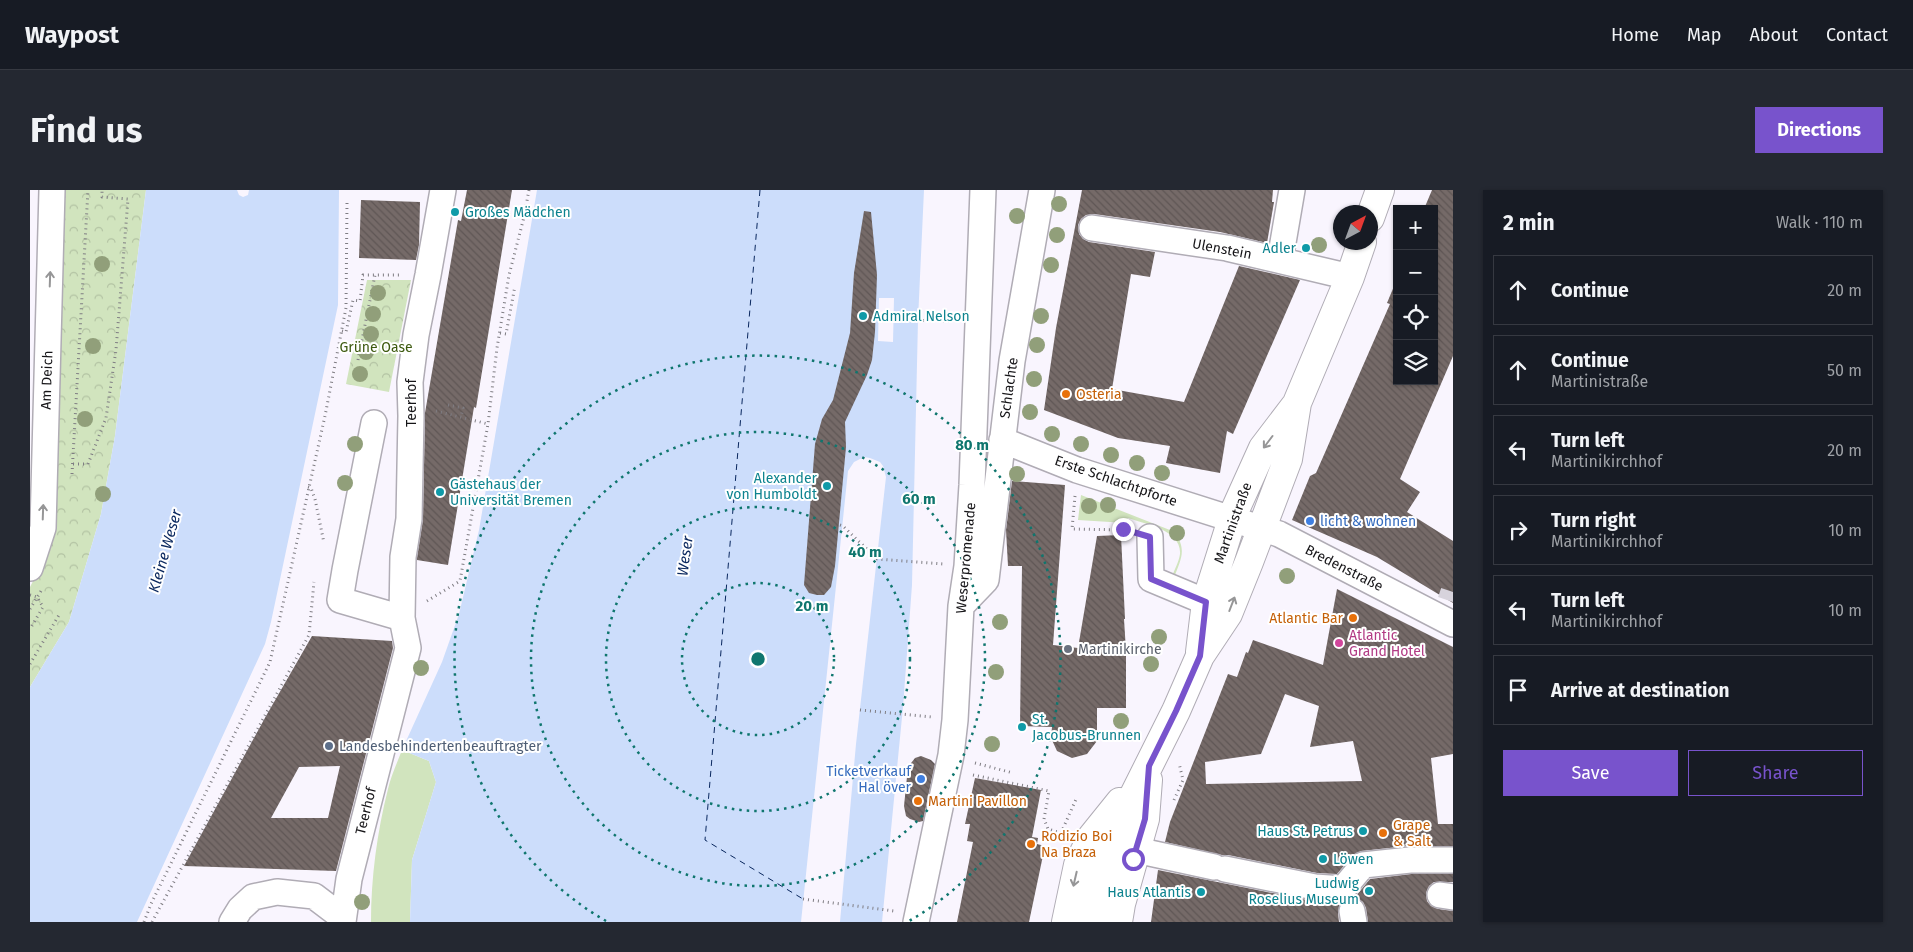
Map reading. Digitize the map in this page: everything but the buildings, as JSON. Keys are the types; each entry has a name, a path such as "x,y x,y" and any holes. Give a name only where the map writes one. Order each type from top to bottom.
{"main road":[{"path":"1375,205 1380,190"},
{"name":"Martinistraße","path":"1093,922 1102,880 1116,831 1176,711 1200,656 1228,614 1288,459 1297,403 1350,277 1359,250"},
{"name":"Martinistraße","path":"1200,656 1206,602 1232,518 1263,448 1297,403"},
{"path":"1118,922 1145,819 1149,766"},
{"path":"1066,922 1078,865 1091,838 1149,766"}],"street":[{"name":"Am Deich","path":"31,562 43,528 39,314 52,190"},
{"name":"Weserpromenade","path":"909,917 951,754 961,606 967,566 972,484 983,190"},
{"name":"Schlachte","path":"961,606 986,580 1012,361 1042,190"},
{"path":"1280,260 1292,190"},
{"name":"Teerhof","path":"343,920 349,879 408,648 402,618 403,557 409,519 410,382 416,335 441,197"},
{"name":"Ulenstein","path":"1092,228 1227,248 1350,277"},
{"path":"374,423 340,600 402,618"},
{"name":"Erste Schlachtpforte","path":"1002,440 1077,470 1232,518"},
{"name":"Bredenstraße","path":"1232,518 1279,534 1449,615"},
{"path":"1150,537 1151,579 1206,602"},
{"path":"1136,850 1315,887 1350,906 1363,865 1410,860 1453,860"},
{"path":"232,922 240,909 253,897 277,892 314,896 343,920"}],"path":[{"path":"73,464 88,464 106,418 116,350 128,199 102,197 102,190"},
{"path":"402,618 460,581 488,424 509,275 524,218 528,190"},
{"path":"441,197 524,218"},
{"path":"144,922 151,904 270,662 325,416 346,308 347,203"},
{"path":"342,330 346,332 353,300 360,301 363,275 428,275"},
{"path":"358,360 375,275"},
{"path":"500,333 506,334 515,286"},
{"path":"893,320 956,321"},
{"path":"411,405 488,424"},
{"path":"448,405 463,408 461,417"},
{"path":"1077,470 1072,529 1123,529 1150,537"},
{"path":"308,487 311,488 315,499 322,536"},
{"path":"840,526 843,526 877,559 950,564"},
{"path":"152,922 310,635 314,582"},
{"path":"30,595 37,597 43,606 30,629"},
{"path":"30,664 59,615"},
{"path":"860,710 921,716"},
{"path":"974,763 1013,773"},
{"path":"973,775 1049,791 1044,819 1048,829 1061,833"},
{"path":"1063,826 1077,797"},
{"path":"803,899 909,917"}],"green space":[{"path":"65,190 146,190 115,436 101,514 69,622 30,687 30,587 49,550 55,511"},
{"name":"Grüne Oase","path":"367,280 411,280 389,392 346,384"},
{"path":"1081,495 1175,532 1181,544 1182,555 1174,578 1172,577 1180,554 1179,546 1175,539 1161,529 1128,518 1126,523 1078,520"},
{"path":"402,750 429,761 436,782 412,860 410,922 371,922 375,855 389,784"}],"water":[{"name":"Kleine Weser","path":"146,190 237,190 239,195 243,197 248,195 249,190 339,190 338,305 265,644 137,922 30,922 30,687 69,622 101,514 115,436"},
{"name":"Weser","path":"537,190 924,190 918,320 912,585 903,707 882,922 410,922 412,860 436,782 429,761 402,750 442,662 459,614 479,530"}],"pier":[{"path":"879,298 894,298 893,342 878,341"},
{"path":"864,457 880,462 886,477 856,744 840,922 801,922 848,471 854,462"}],"ferry route":[{"path":"760,190 705,840 803,899"}],"tunnel":[{"path":"1450,601 1453,592"}],"place":[{"name":"Großes Mädchen","path":"455,212"},
{"name":"Adler","path":"1306,248"},
{"name":"Admiral Nelson","path":"863,316"},
{"name":"Osteria","path":"1066,394"},
{"name":"Alexander von Humboldt","path":"827,486"},
{"name":"Gästehaus der Universität Bremen","path":"440,492"},
{"name":"licht & wohnen","path":"1310,521"},
{"name":"Atlantic Bar","path":"1353,618"},
{"name":"Atlantic Grand Hotel","path":"1339,643"},
{"name":"Martinikirche","path":"1068,649"},
{"name":"St. Jacobus-Brunnen","path":"1022,727"},
{"name":"Landesbehindertenbeauftragter","path":"329,746"},
{"name":"Ticketverkauf Hal över","path":"921,779"},
{"name":"Martini Pavillon","path":"918,801"},
{"name":"Haus St. Petrus","path":"1363,831"},
{"name":"Grape & Salt","path":"1383,833"},
{"name":"Rodizio Boi Na Braza","path":"1031,844"},
{"name":"Löwen","path":"1323,859"},
{"name":"Ludwig Roselius Museum","path":"1369,891"},
{"name":"Haus Atlantis","path":"1201,892"}],"route":[{"path":"1123,529 1150,537 1151,579 1206,602 1200,656 1149,766 1145,819 1133,859"}]}
